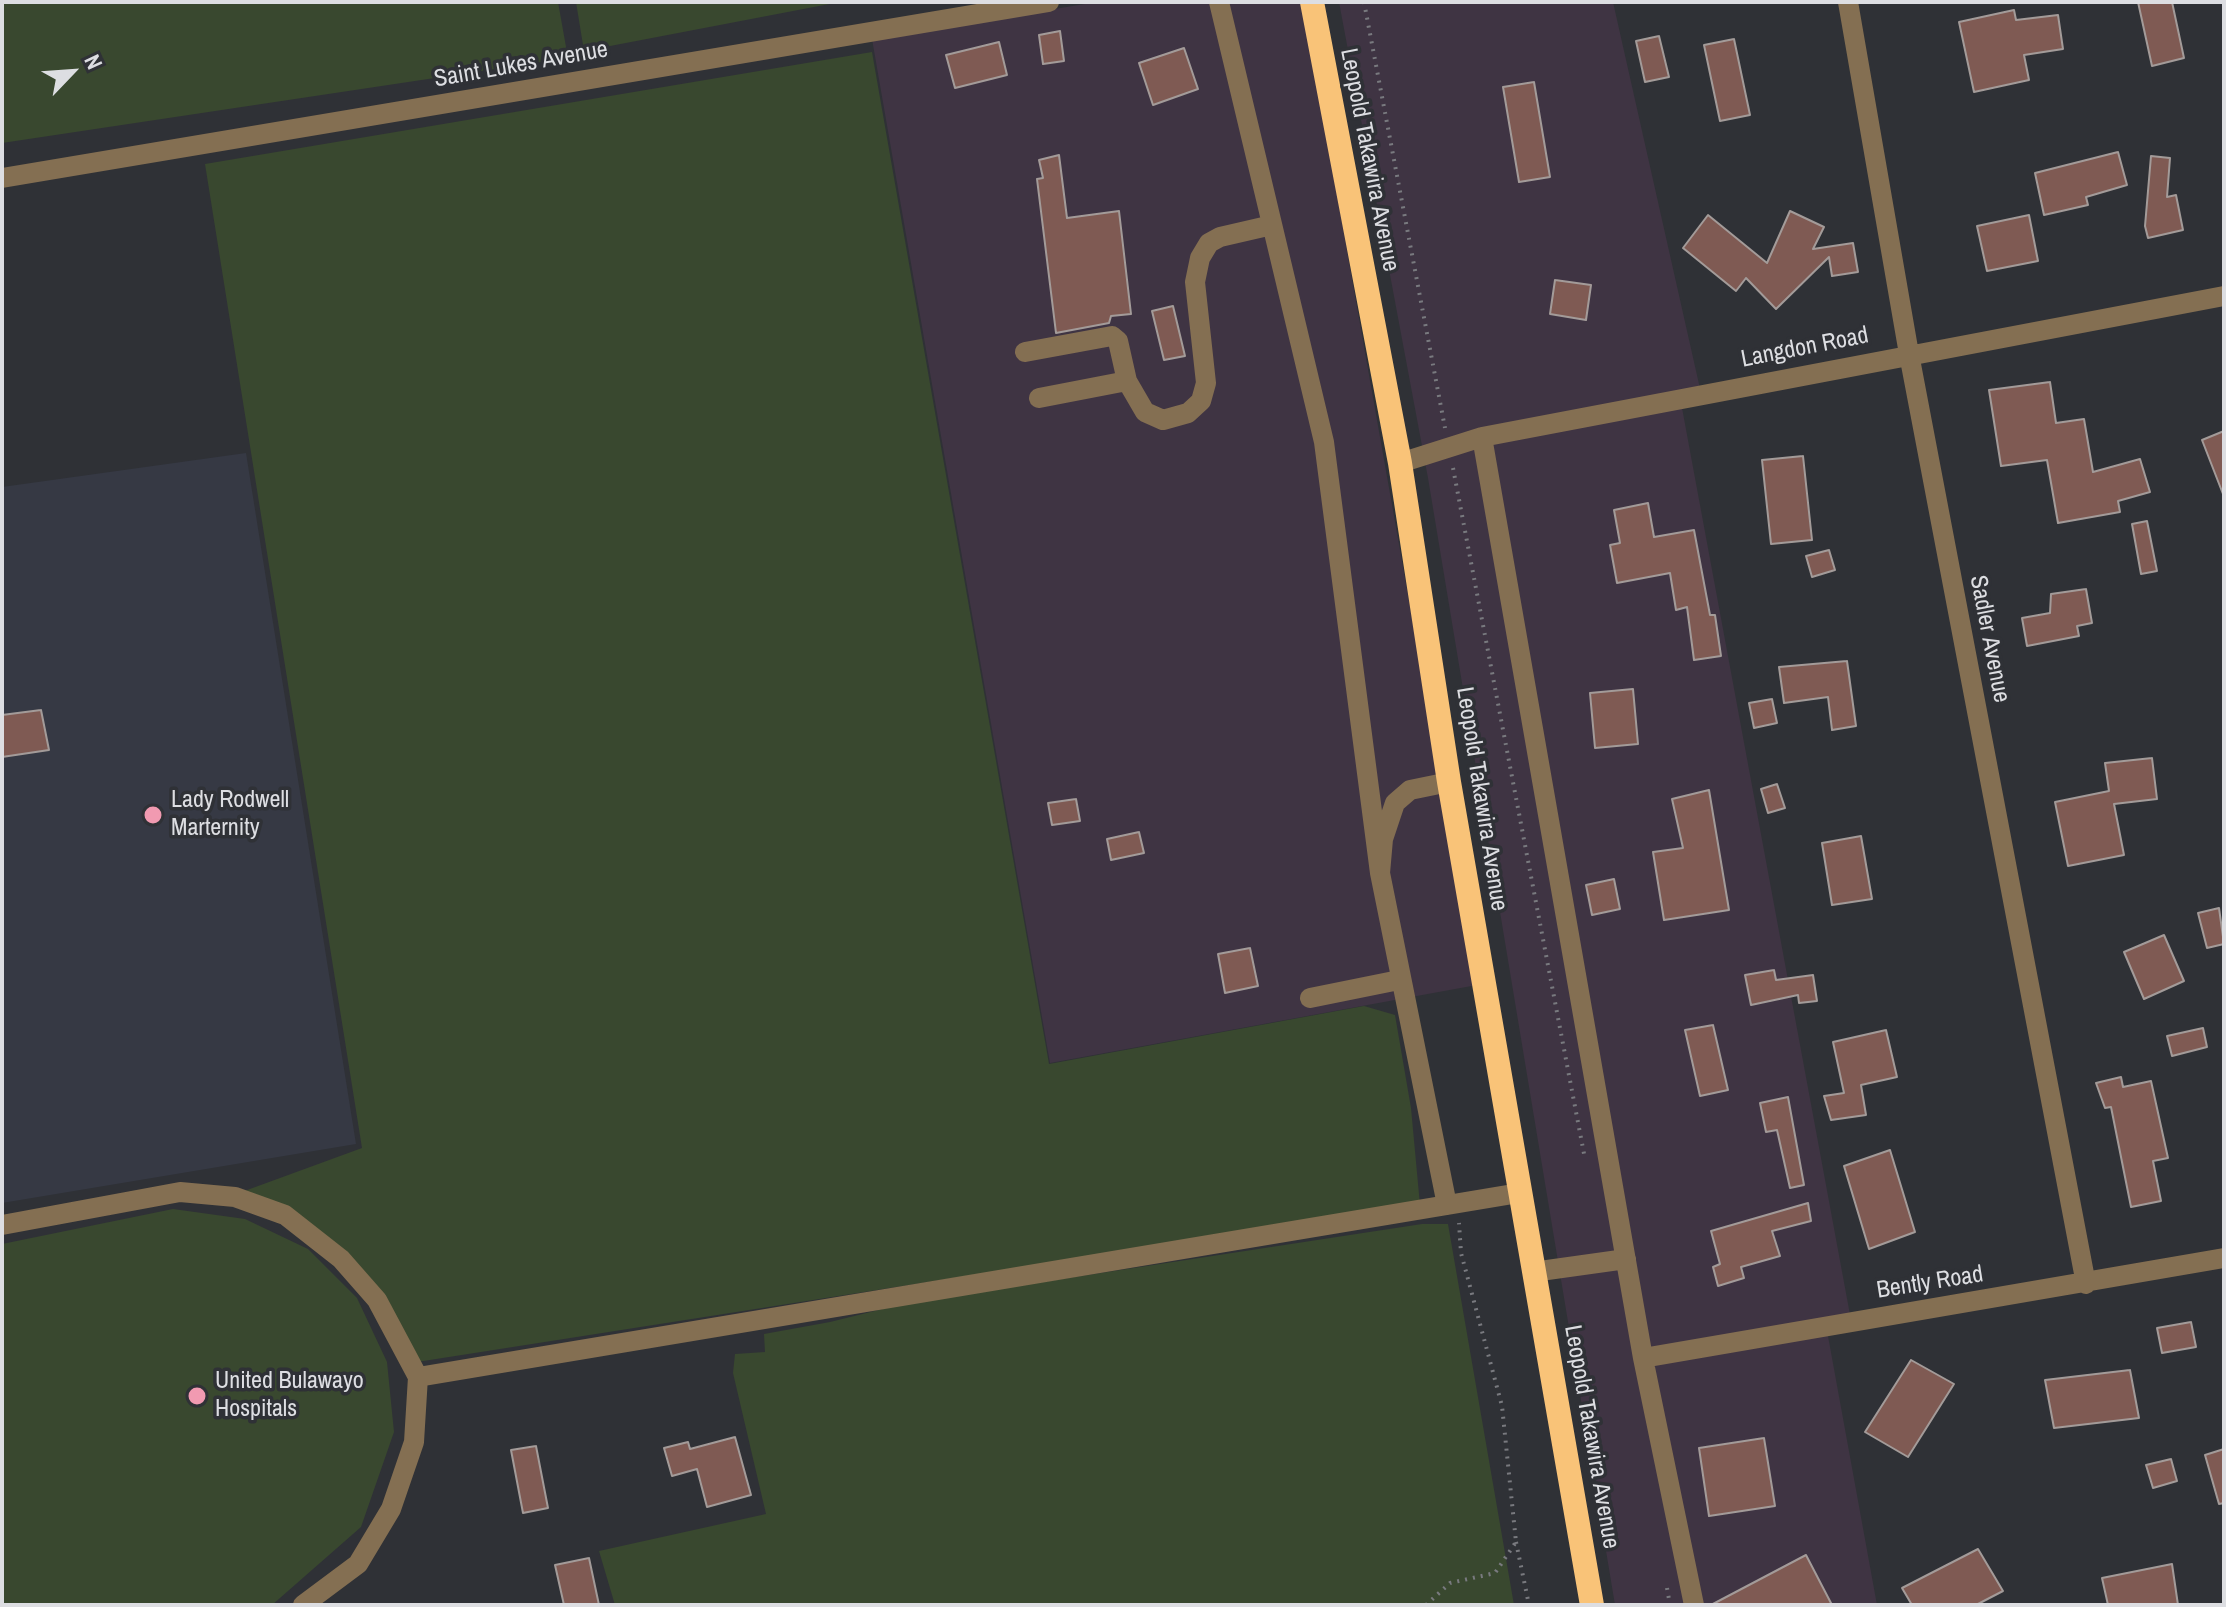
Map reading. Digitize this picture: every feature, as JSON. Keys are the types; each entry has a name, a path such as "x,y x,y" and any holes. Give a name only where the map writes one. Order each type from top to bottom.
{"highway":[{"name":"Leopold Takawira Avenue","path":"1312,2 1400,463 1449,782 1592,1605"}],"street":[{"name":"Saint Lukes Avenue","path":"2,178 1049,2"},
{"path":"1219,2 1324,442 1380,873 1399,980 1451,1204"},
{"name":"Sadler Avenue","path":"1848,2 1909,354 2086,1284"},
{"path":"1025,352 1112,336 1118,341 1127,381 1145,412 1163,420 1188,413 1201,401 1206,383 1195,282 1200,258 1209,243 1220,237 1272,225"},
{"name":"Langdon Road","path":"1400,463 1482,437 2224,296"},
{"path":"1039,398 1127,381"},
{"path":"1482,437 1643,1358 1694,1605"},
{"path":"1380,873 1383,839 1395,803 1410,790 1449,782"},
{"path":"1310,998 1399,980"},
{"path":"2,1225 180,1192 235,1197 285,1215 341,1259 377,1300 418,1377 414,1442 391,1509 358,1564 303,1605"},
{"path":"418,1377 1519,1193"},
{"name":"Bently Road","path":"1643,1358 2224,1258"},
{"path":"1533,1272 1626,1259"}],"path":[{"path":"1364,2 1587,1168"},
{"path":"1451,1204 1502,1406 1516,1542 1529,1605"},
{"path":"1426,1605 1450,1583 1495,1573 1516,1542"},
{"path":"1664,1574 1670,1605"}],"shaded area":[{"path":"1097,2 1303,2 1477,985 1050,1063 872,39"},
{"path":"1339,2 1613,2 1701,393 1680,397 1851,1320 1826,1325 1877,1605 1615,1605 1428,478"},
{"name":"Lady Rodwell Marternity","path":"246,453 356,1144 2,1203 2,487"}],"green space":[{"path":"2,2 558,2 568,58 2,143"},
{"path":"576,2 840,2 584,51"},
{"path":"872,52 1049,1064 1364,1006 1395,1015 1411,1108 1420,1205 417,1362 383,1297 239,1193 362,1148 205,164"},
{"name":"United Bulawayo Hospitals","path":"173,1209 245,1219 308,1249 357,1298 387,1362 394,1432 361,1527 272,1605 2,1605 2,1244"},
{"path":"1422,1224 1448,1224 1514,1605 615,1605 599,1551 766,1514 733,1373 735,1354 765,1352 764,1334 911,1302"}],"building":[{"path":"2138,2 2172,2 2184,58 2152,66"},
{"path":"2014,10 2016,20 2058,15 2063,49 2024,55 2029,80 1974,92 1959,22"},
{"path":"1060,31 1064,61 1043,64 1039,35"},
{"path":"1659,36 1669,77 1645,82 1636,41"},
{"path":"1734,39 1750,115 1720,121 1704,45"},
{"path":"999,42 1007,75 955,88 946,55"},
{"path":"1184,48 1198,89 1153,105 1139,63"},
{"path":"1534,82 1550,177 1519,182 1503,87"},
{"path":"2118,152 2127,185 2086,197 2088,205 2044,215 2035,173"},
{"path":"1059,155 1067,218 1119,211 1131,314 1111,316 1109,323 1056,333 1037,179 1043,178 1039,160"},
{"path":"2151,156 2170,158 2167,197 2176,195 2183,230 2148,238 2145,226"},
{"path":"1790,211 1824,227 1813,249 1853,243 1858,272 1832,276 1829,257 1776,309 1746,278 1736,291 1683,248 1708,215 1767,263"},
{"path":"2029,215 2038,261 1987,271 1977,226"},
{"path":"1555,280 1591,285 1586,320 1550,314"},
{"path":"1173,306 1185,356 1164,360 1152,311"},
{"path":"2050,382 2056,423 2084,419 2093,472 2140,459 2150,492 2118,501 2120,512 2058,523 2047,460 2001,466 1989,390"},
{"path":"2224,431 2224,494 2223,494 2202,440"},
{"path":"1803,456 1812,540 1771,544 1762,460"},
{"path":"1648,503 1654,537 1694,530 1710,615 1715,615 1721,656 1694,660 1687,607 1676,610 1670,573 1617,583 1610,545 1620,543 1614,510"},
{"path":"2147,521 2157,571 2141,574 2132,524"},
{"path":"1829,550 1835,570 1812,577 1806,556"},
{"path":"2086,589 2092,623 2077,626 2079,636 2027,646 2022,618 2050,613 2051,594"},
{"path":"1847,661 1856,726 1832,730 1828,697 1784,703 1779,667"},
{"path":"1633,689 1638,744 1595,748 1590,693"},
{"path":"1772,699 1777,723 1754,728 1749,703"},
{"path":"41,710 49,750 2,757 2,715"},
{"path":"2152,758 2157,799 2114,804 2124,855 2068,866 2055,802 2109,791 2105,763"},
{"path":"1777,784 1785,808 1768,813 1761,789"},
{"path":"1709,790 1729,910 1664,920 1653,852 1683,848 1672,799"},
{"path":"1076,799 1080,821 1052,825 1048,803"},
{"path":"1139,832 1144,853 1111,860 1107,839"},
{"path":"1861,836 1872,899 1832,905 1822,843"},
{"path":"1614,879 1620,909 1592,915 1586,885"},
{"path":"2219,908 2224,944 2207,948 2198,913"},
{"path":"2164,935 2184,981 2144,999 2124,952"},
{"path":"1250,948 1258,986 1225,993 1218,954"},
{"path":"1774,970 1776,980 1813,975 1817,1001 1799,1003 1798,995 1751,1005 1745,975"},
{"path":"1713,1025 1728,1090 1700,1096 1685,1030"},
{"path":"2203,1028 2207,1047 2172,1056 2167,1036"},
{"path":"1886,1030 1897,1077 1861,1085 1866,1115 1831,1120 1824,1096 1844,1093 1833,1042"},
{"path":"2121,1077 2123,1087 2151,1081 2168,1158 2153,1161 2161,1201 2131,1207 2111,1107 2105,1108 2096,1083"},
{"path":"1788,1097 1804,1185 1790,1188 1777,1130 1766,1132 1760,1103"},
{"path":"1890,1150 1915,1232 1869,1249 1844,1166"},
{"path":"1808,1203 1811,1221 1772,1231 1780,1256 1741,1267 1744,1278 1718,1286 1713,1267 1720,1264 1711,1231"},
{"path":"2191,1322 2196,1347 2162,1353 2157,1328"},
{"path":"1911,1360 1954,1384 1908,1457 1865,1432"},
{"path":"2130,1370 2139,1418 2054,1428 2045,1380"},
{"path":"735,1437 751,1495 707,1507 697,1469 672,1476 664,1448 688,1442 690,1449"},
{"path":"1764,1438 1775,1506 1709,1516 1699,1448"},
{"path":"536,1446 548,1508 523,1513 511,1450"},
{"path":"2224,1449 2224,1503 2219,1504 2205,1455"},
{"path":"2171,1459 2177,1481 2153,1488 2146,1465"},
{"path":"1978,1549 2003,1591 1976,1605 1912,1605 1902,1588"},
{"path":"1806,1555 1832,1605 1711,1605"},
{"path":"589,1558 599,1605 564,1605 555,1565"},
{"path":"2172,1564 2178,1605 2108,1605 2102,1578"}],"place":[{"name":"Lady Rodwell Marternity","path":"153,815"},
{"name":"United Bulawayo Hospitals","path":"197,1396"}]}
